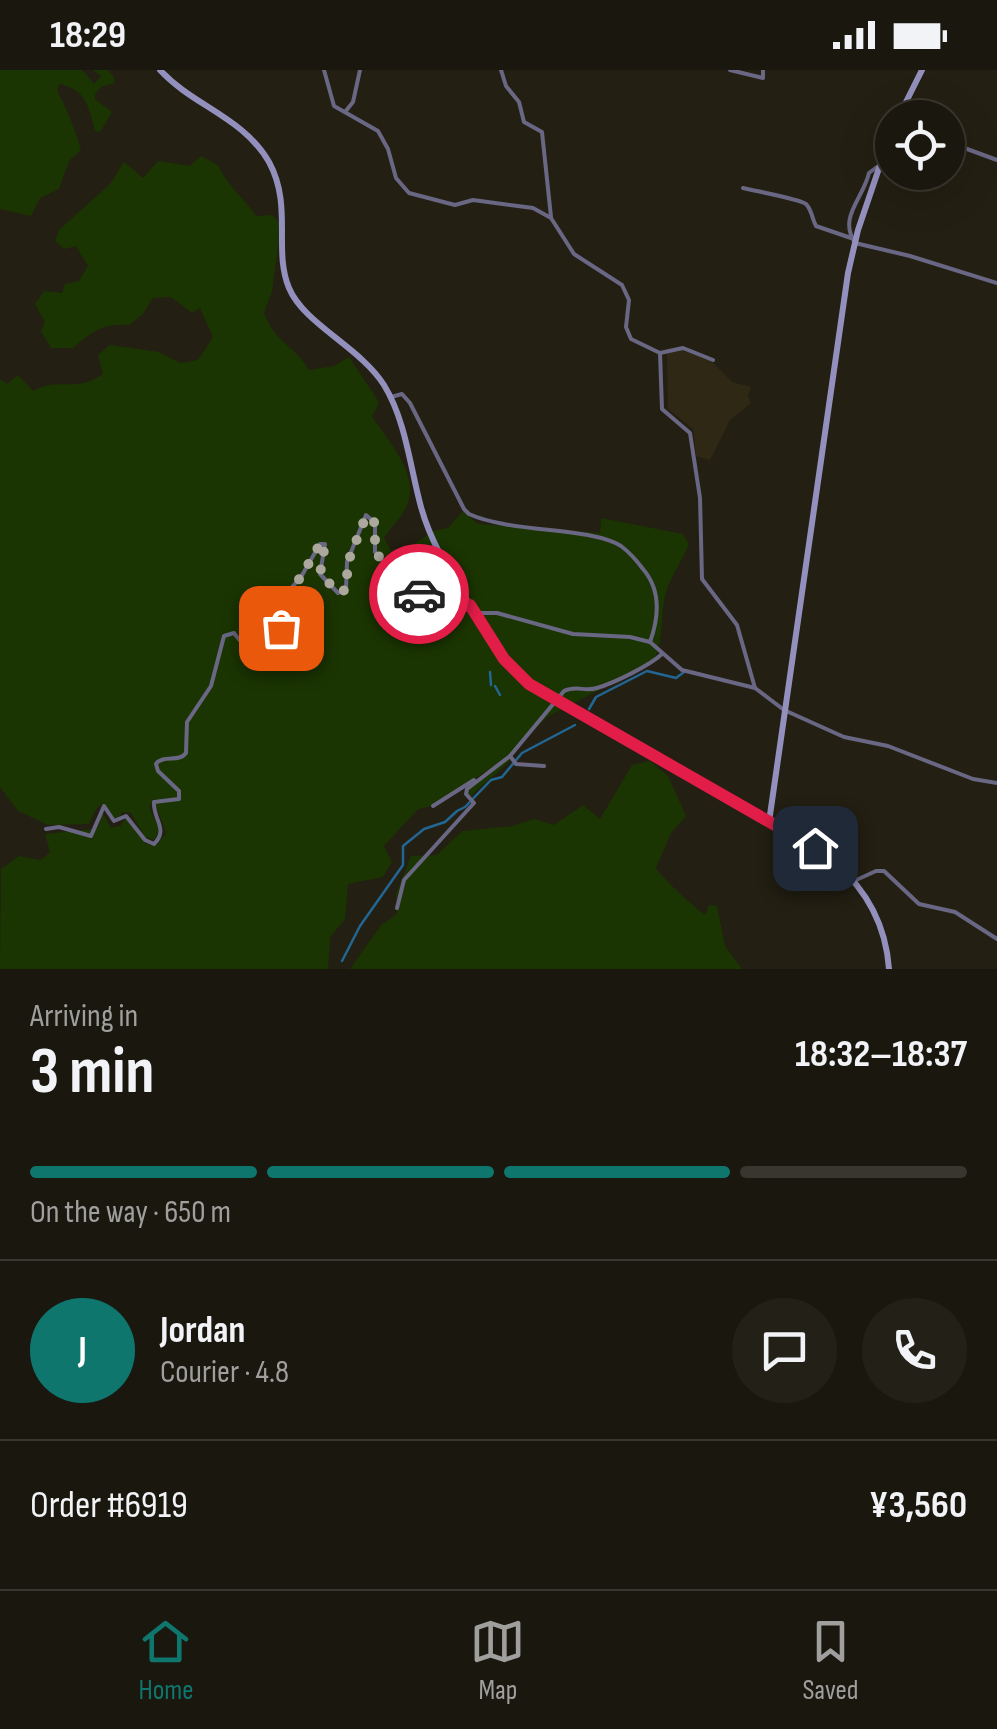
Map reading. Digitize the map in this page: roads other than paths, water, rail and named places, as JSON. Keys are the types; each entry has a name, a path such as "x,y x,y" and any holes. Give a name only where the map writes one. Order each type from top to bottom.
{"street":[{"path":"324,70 333,104 378,131 396,178 409,193 455,206 473,200 533,208 551,218"},
{"path":"344,113 353,102 360,70"},
{"path":"500,70 506,86 521,105 524,122 542,132 551,218 574,254 622,285 629,300 626,327 631,339 660,353 683,348 713,360"},
{"path":"730,70 763,78 763,70"},
{"path":"907,100 922,70"},
{"path":"164,72 230,118 270,164 281,196 286,277 294,297 363,358 390,397 430,535 510,666 558,702 824,855 854,881 872,906 889,969"},
{"path":"965,148 997,160"},
{"path":"769,822 853,241 875,180"},
{"path":"743,188 798,200 809,208 816,226 853,241 997,283"},
{"path":"660,353 662,409 690,433 700,498 702,579 737,625 755,688"},
{"path":"390,397 402,394 410,403 469,514 520,528 619,545 656,588 650,642"},
{"path":"46,829 58,827 91,836 102,806 114,821 126,816 145,840 154,844 162,836 162,829 154,802 179,799 179,791 158,771 156,764 186,753 187,722 211,686 223,637 234,633 253,657 255,624 264,622 276,632 281,628 285,596 320,544 325,544 320,574 342,594 346,590 348,562 366,516 375,523 375,552 404,585 420,594 447,595 464,606 470,605"},
{"path":"475,614 497,613 573,634 650,642 694,675 755,688 784,710 844,737 888,746 973,779 997,784"},
{"path":"434,806 482,774 512,760 540,718 570,687 596,688 662,654"},
{"path":"512,760 544,766"},
{"path":"397,908 404,880 471,808 472,798 467,789 482,774"},
{"path":"789,879 802,881 827,874 854,881 876,870 884,871 919,904 955,912 997,939"}],"waterway":[{"path":"589,709 596,697 647,671 676,678 684,672"},
{"path":"490,672 491,685"},
{"path":"495,686 500,695"},
{"path":"342,961 360,926 403,865 403,846 424,829 445,822 465,807 491,780 502,777 522,753 575,725"}]}
